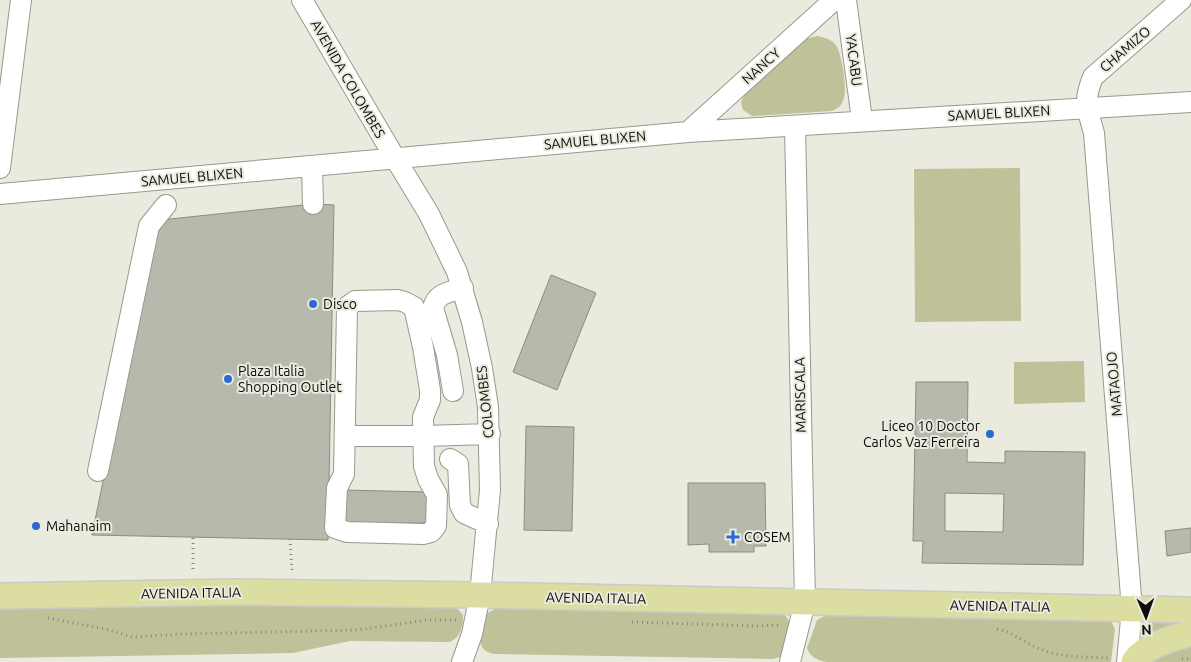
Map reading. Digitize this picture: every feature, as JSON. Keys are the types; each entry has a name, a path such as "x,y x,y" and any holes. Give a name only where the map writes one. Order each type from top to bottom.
{"main road":[{"name":"AVENIDA ITALIA","path":"0,596 234,592 480,595 802,613 1191,610"},
{"path":"1130,661 1136,659 1151,647 1191,633"}],"street":[{"path":"0,168 21,0"},
{"name":"AVENIDA COLOMBES","path":"302,0 394,158"},
{"name":"NANCY","path":"688,132 834,0"},
{"name":"YACABU","path":"846,0 862,120"},
{"name":"CHAMIZO","path":"1087,107 1087,92 1093,77 1181,0"},
{"name":"SAMUEL BLIXEN","path":"0,194 688,132 862,120 1191,102"},
{"name":"MATAOJO","path":"1087,107 1094,142 1132,609 1130,661"},
{"name":"MARISCALA","path":"790,662 802,613 795,126"},
{"name":"COLOMBES","path":"394,158 430,214 462,288 482,368 490,434 488,524 480,595 472,634 462,662"},
{"path":"312,166 313,204"},
{"path":"98,471 149,226 168,212 168,179"},
{"path":"452,391 447,355 433,308 440,296 462,288"},
{"path":"398,300 414,307 430,390 430,400 423,417 424,466 428,479 438,495 436,526 431,532 424,534 347,532 335,528 337,488 344,474 346,436 347,307 355,301 398,300"},
{"path":"346,436 490,434"},
{"path":"450,459 458,464 460,505 464,513 488,524"}],"path":[{"path":"192,538 193,565"},
{"path":"290,539 292,565"},
{"path":"626,622 755,626 802,613"},
{"path":"41,618 105,629 132,637 357,630 427,620 475,620"},
{"path":"992,629 1000,629 1040,649 1069,656 1130,661"},
{"path":"1172,659 1191,659"}],"green space":[{"path":"817,36 827,38 838,48 844,72 845,89 840,106 832,111 752,116 743,110 741,102 745,94 806,39"},
{"path":"1020,168 1021,321 915,322 914,169"},
{"path":"1084,361 1085,402 1014,404 1014,362"},
{"path":"242,604 456,607 463,615 463,619 459,634 450,642 350,641 293,653 0,658 0,608"},
{"path":"496,608 777,613 786,616 790,623 780,657 773,659 494,654 487,652 483,648 480,638 486,614"},
{"path":"829,614 1105,618 1111,621 1115,629 1111,662 826,662 814,658 807,648 817,620"},
{"path":"1155,621 1191,621 1191,662 1144,662 1146,627"}],"building":[{"name":"Plaza Italia Shopping Outlet","path":"313,204 334,205 328,540 92,535 156,223 170,219"},
{"path":"551,275 596,293 557,390 513,372"},
{"path":"916,382 968,382 967,462 1005,463 1005,451 1085,452 1083,565 922,563 923,541 913,541","holes":["945,493 1004,494 1003,532 945,531"]},
{"path":"526,426 574,427 572,531 524,530"},
{"path":"688,483 765,483 766,546 754,546 754,552 709,552 709,544 688,545"},
{"path":"345,490 427,492 426,523 391,523 391,528 344,523"},
{"path":"1191,528 1191,552 1167,556 1165,531"}],"place":[{"name":"Disco","path":"313,304"},
{"name":"Plaza Italia Shopping Outlet","path":"228,379"},
{"name":"Liceo 10 Doctor Carlos Vaz Ferreira","path":"990,434"},
{"name":"Mahanaim","path":"36,526"},
{"name":"COSEM","path":"733,537"}]}
